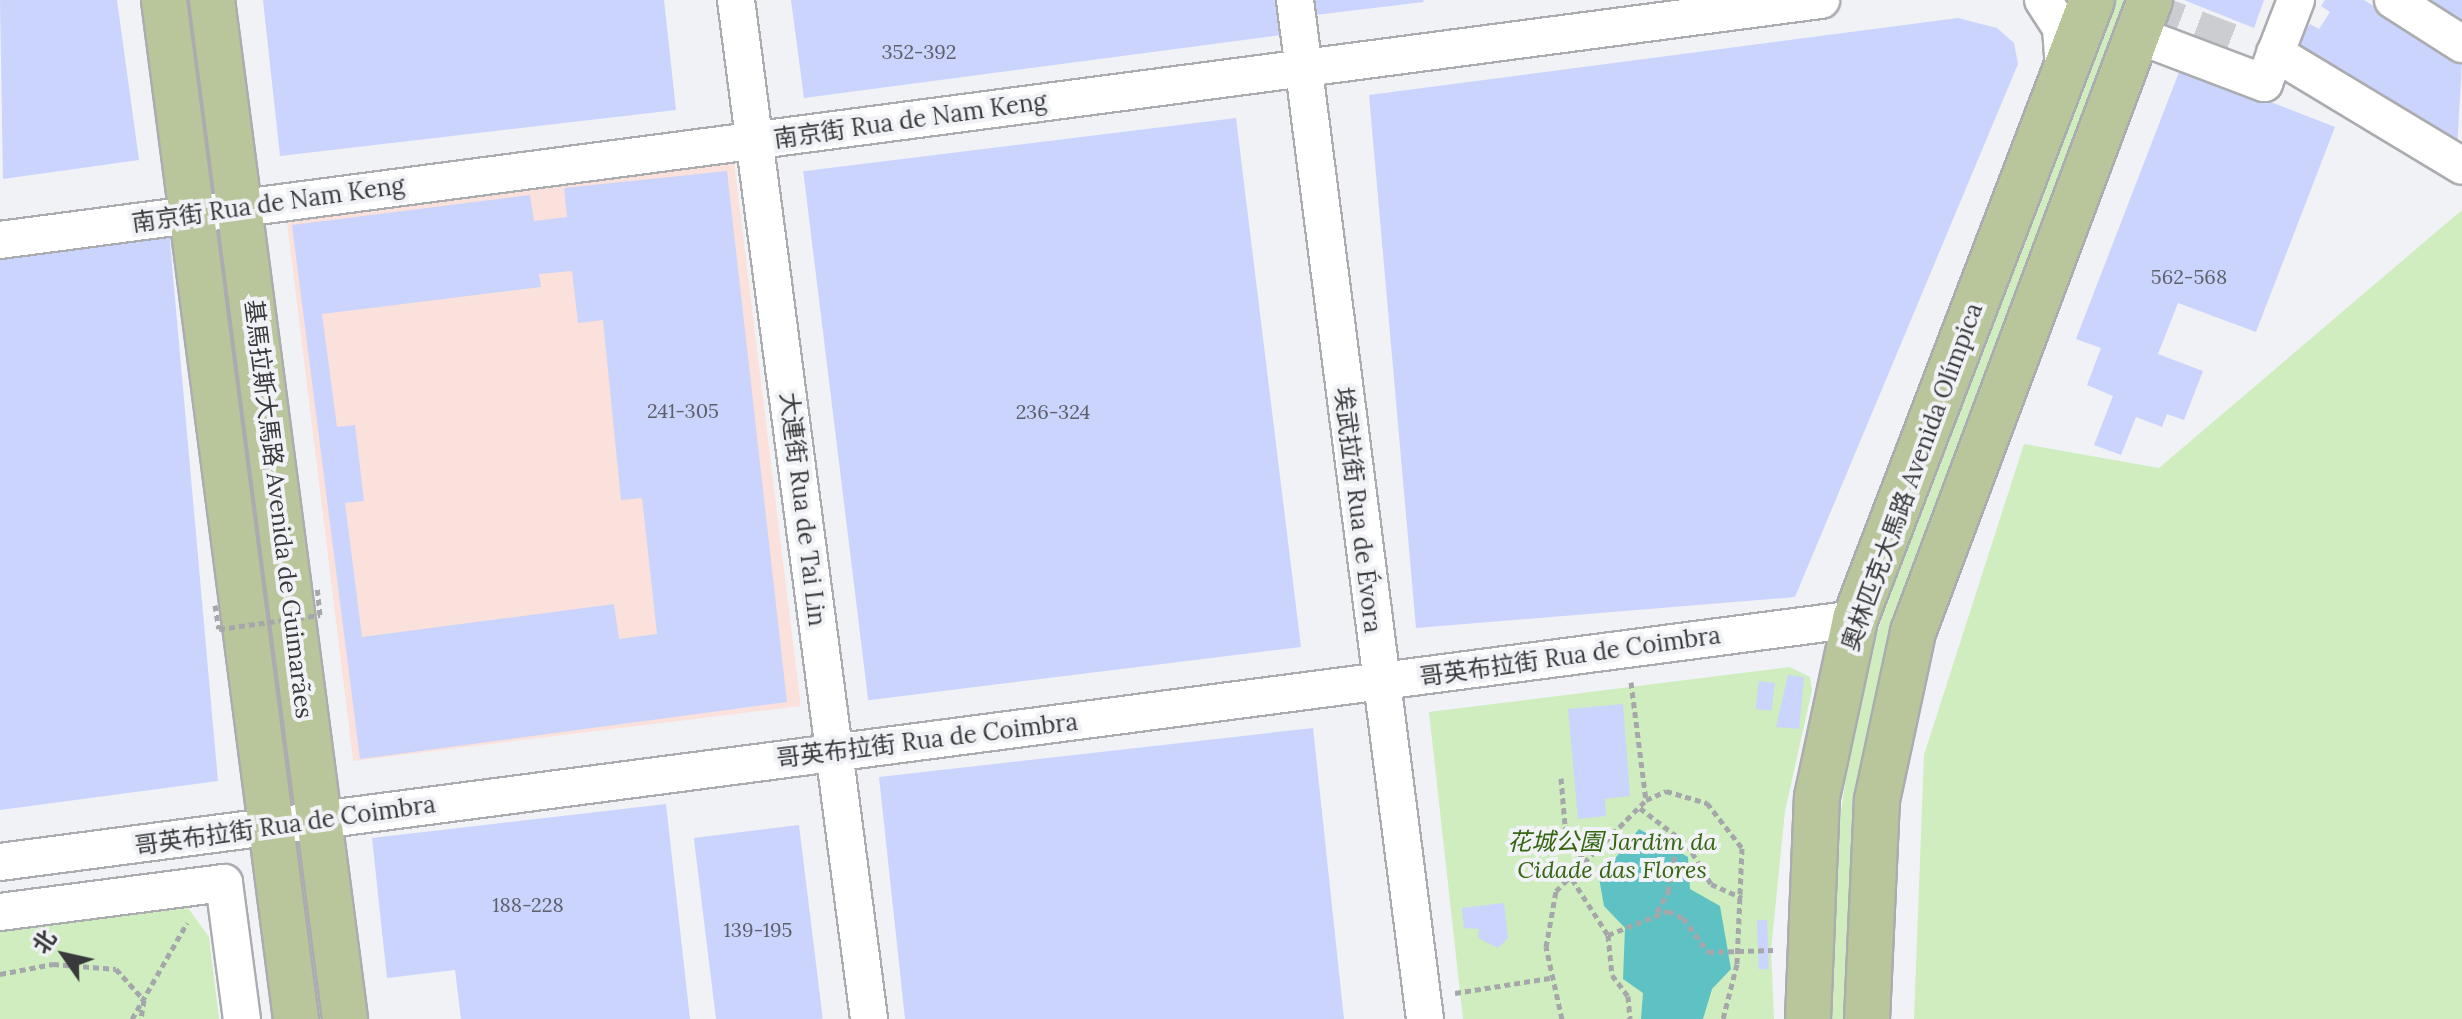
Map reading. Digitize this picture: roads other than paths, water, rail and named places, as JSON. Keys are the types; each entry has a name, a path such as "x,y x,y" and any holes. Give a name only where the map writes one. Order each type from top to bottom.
{"main road":[{"name":"基馬拉斯大馬路 Avenida de Guimarães","path":"164,0 296,1019"},
{"name":"基馬拉斯大馬路 Avenida de Guimarães","path":"212,0 345,1019"},
{"name":"奧林匹克大馬路 Avenida Olímpica","path":"1808,1019 1817,797 1855,619 2092,0"},
{"name":"奧林匹克大馬路 Avenida Olímpica","path":"1867,1019 1877,800 1913,632 2143,17"}],"street":[{"name":"大連街 Rua de Tai Lin","path":"736,0 869,1019"},
{"name":"埃武拉街 Rua de Évora","path":"1295,0 1423,1007"},
{"name":"南京街 Rua de Nam Keng","path":"0,240 1821,0"},
{"path":"2043,0 2065,39 2063,75"},
{"path":"2143,17 2264,83 2296,0"},
{"path":"2393,0 2462,44"},
{"path":"2275,53 2462,166"},
{"name":"哥英布拉街 Rua de Coimbra","path":"0,862 1855,619"},
{"path":"0,884 91,850"},
{"path":"0,912 224,883 242,1019"}],"water":[{"path":"1639,829 1688,857 1690,889 1720,906 1731,969 1712,989 1703,1019 1641,1019 1643,993 1623,979 1625,928 1604,906 1599,878"}],"tunnel":[{"path":"2146,9 2245,47"}],"park label":[{"name":"花城公園 Jardim da Cidade das Flores","path":"1612,856"}]}
